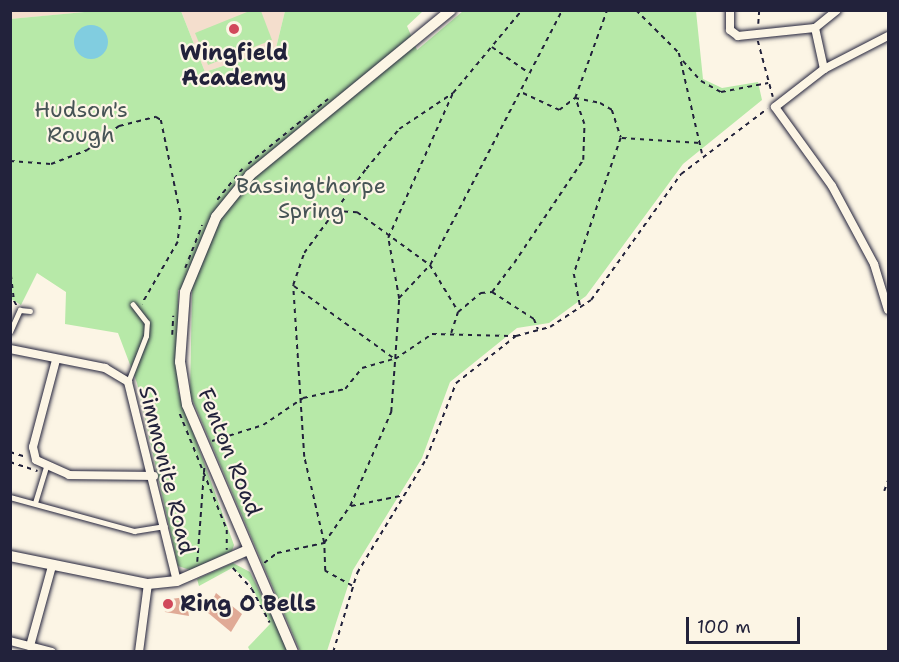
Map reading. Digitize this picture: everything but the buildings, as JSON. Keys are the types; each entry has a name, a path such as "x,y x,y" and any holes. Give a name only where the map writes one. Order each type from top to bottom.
{"street":[{"name":"Fenton Road","path":"293,651 207,456 183,388 179,340 192,271 216,217 250,175 451,10"},
{"path":"730,10 730,30 738,36 815,28 837,10"},
{"path":"815,28 824,69"},
{"path":"888,36 824,69 775,105 832,186 874,264 888,310"},
{"name":"Simmonite Road","path":"10,349 105,368 128,382 154,476 177,581"},
{"path":"56,360 33,447 36,460 45,470 116,480 154,476"},
{"path":"10,556 148,584 177,581 248,550"},
{"path":"30,646 52,566"},
{"path":"139,651 148,584"},
{"path":"10,641 52,651"}],"lane":[{"path":"128,382 146,336 140,311 133,305"},
{"path":"10,332 20,310 30,311"},
{"path":"35,503 45,470"},
{"path":"10,497 134,531 165,526"}],"path":[{"path":"353,586 325,571 324,543 304,457 303,398 293,285 304,253 399,129 453,93 522,10"},
{"path":"399,299 430,265 522,92 562,10"},
{"path":"522,92 559,110 575,98 607,10"},
{"path":"636,10 701,81 721,92 768,83"},
{"path":"202,444 263,425 303,398 345,389 363,368 395,359 432,334 516,336 539,330 580,307 627,255 658,201 702,154 775,105 758,34 759,10"},
{"path":"492,47 530,74"},
{"path":"681,59 702,154"},
{"path":"257,570 277,553 324,543 350,506 391,412 399,299 388,238 453,93"},
{"path":"215,204 262,151 333,94"},
{"path":"575,98 612,110 621,138 574,274 580,307"},
{"path":"492,292 583,160 584,124 575,98"},
{"path":"10,161 51,164 87,150 118,126 156,117 161,120 181,216 178,242 140,311"},
{"path":"621,138 700,143"},
{"path":"335,211 357,212 388,238 430,265 458,312"},
{"path":"184,271 205,220"},
{"path":"10,266 14,298"},
{"path":"293,285 395,359"},
{"path":"451,334 458,312 481,293 492,292 534,319 539,330"},
{"path":"10,293 20,310"},
{"path":"172,343 174,312"},
{"path":"333,651 353,586 426,459 451,390 516,336"},
{"path":"178,405 227,530 226,561 252,589 272,628"},
{"path":"10,452 36,460"},
{"path":"194,575 207,456"},
{"path":"10,462 45,470"},
{"path":"884,490 888,480"},
{"path":"350,506 406,494"}],"shaded area":[{"path":"10,11 95,11 11,19"},
{"name":"Wingfield Academy","path":"181,11 285,11 276,48 205,72"}],"green space":[{"path":"252,10 261,11 272,40 208,65 195,33"},
{"path":"95,11 181,11 205,72 276,48 285,11 423,11 407,26 417,50 463,11 696,11 703,79 722,88 758,82 762,100 683,164 586,296 549,323 517,328 450,382 422,458 353,570 327,651 300,651 190,394 192,291 178,290 178,391 234,545 232,551 190,570 178,566 137,383 118,333 65,324 66,292 37,273 21,305 11,299 10,19"},
{"path":"233,563 250,572 289,651 250,651 248,647 270,624 249,581 232,568 199,586 197,579"}],"water":[{"path":"91,25 103,30 108,42 103,54 91,59 79,54 74,42 79,30"}],"place":[{"name":"Wingfield Academy","path":"234,29"},
{"name":"Ring O Bells","path":"168,604"}],"park label":[{"name":"Hudson's Rough","path":"81,122"},
{"name":"Bassingthorpe Spring","path":"311,198"}]}
